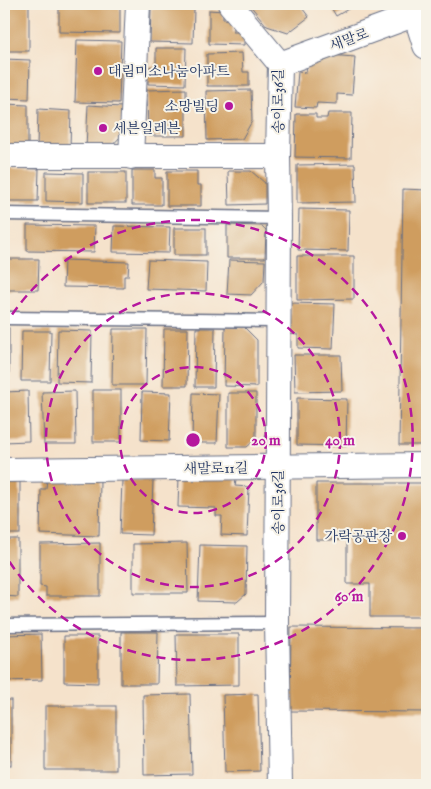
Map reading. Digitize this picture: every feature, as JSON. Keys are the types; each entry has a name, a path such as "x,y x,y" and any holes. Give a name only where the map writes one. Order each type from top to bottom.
{"street":[{"path":"131,157 138,4"},
{"name":"송이로36길","path":"230,4 280,64 278,156 277,623 280,785"},
{"name":"새말로","path":"280,64 420,9 427,45"},
{"path":"4,156 278,156"},
{"name":"새말로11길","path":"4,470 427,465"}],"lane":[{"path":"4,214 279,218"},
{"path":"4,318 278,321"},
{"path":"4,625 277,623"}],"building":[{"path":"4,4 29,4 29,51 4,51"},
{"path":"59,4 120,4 120,33 59,32"},
{"path":"249,4 299,4 309,17 288,33 267,26"},
{"path":"329,4 357,4 336,16"},
{"path":"151,8 194,9 193,43 150,42"},
{"path":"209,10 223,11 223,19 233,20 233,32 244,32 244,45 209,44"},
{"name":"대림미소나눔아파트","path":"77,40 121,41 119,103 75,102"},
{"path":"156,48 186,48 185,85 148,84 148,67 156,67"},
{"path":"242,53 243,72 249,72 249,86 207,86 207,54"},
{"path":"328,55 355,57 352,95 337,94 337,104 317,103 316,108 295,107 298,72 306,73 307,62 317,59 327,60"},
{"path":"4,59 30,60 29,99 4,98"},
{"path":"186,89 186,136 148,136 147,90"},
{"name":"소망빌딩","path":"251,90 252,121 242,139 207,140 206,91"},
{"path":"4,104 28,105 28,147 4,147"},
{"path":"88,105 122,107 121,136 109,149 86,148"},
{"path":"38,109 71,111 70,148 37,147"},
{"path":"328,113 352,113 351,158 295,157 296,114 316,114 316,118 327,118"},
{"path":"355,164 356,202 297,203 297,165"},
{"path":"5,168 39,169 38,201 5,201"},
{"path":"132,170 155,170 155,178 162,178 162,205 132,205"},
{"path":"167,171 197,171 197,185 201,185 201,206 167,206"},
{"path":"228,171 251,171 265,183 265,204 229,205"},
{"path":"46,172 83,173 83,202 46,201"},
{"path":"88,172 126,172 126,203 88,203"},
{"path":"403,189 427,190 427,445 399,445"},
{"path":"299,209 349,210 348,251 298,250"},
{"path":"27,225 95,226 94,252 27,251"},
{"path":"227,225 262,226 266,230 265,258 227,258"},
{"path":"114,226 170,227 169,253 113,252"},
{"path":"174,228 206,228 206,255 174,255"},
{"path":"297,256 354,256 354,299 297,300"},
{"path":"4,259 39,259 38,290 4,290"},
{"path":"64,260 129,262 128,276 124,276 124,288 63,287"},
{"path":"148,260 207,262 206,291 146,289"},
{"path":"229,260 265,261 264,281 251,295 227,294"},
{"path":"290,303 335,304 333,349 298,348 298,335 289,334"},
{"path":"225,327 244,327 257,340 257,387 224,386"},
{"path":"4,328 9,328 9,382 4,382"},
{"path":"196,328 215,328 214,387 195,387"},
{"path":"113,329 147,329 146,385 112,385"},
{"path":"164,329 188,329 187,386 163,386"},
{"path":"58,330 92,331 91,383 57,382"},
{"path":"22,331 51,331 50,381 21,381"},
{"path":"294,355 341,355 342,391 295,392"},
{"path":"93,390 121,390 121,442 93,442"},
{"path":"28,391 29,441 4,442 4,392"},
{"path":"75,391 76,444 44,444 42,392"},
{"path":"142,392 171,393 169,441 141,440"},
{"path":"193,393 219,394 217,443 192,443"},
{"path":"228,393 256,393 256,439 247,447 228,447"},
{"path":"297,398 347,399 346,446 297,445"},
{"path":"4,477 20,477 20,534 4,534"},
{"path":"179,477 236,479 235,486 249,487 247,536 221,535 222,516 216,516 216,508 178,507"},
{"path":"47,478 100,480 99,536 40,534 41,489 46,489"},
{"path":"122,480 153,480 151,535 120,534"},
{"path":"316,483 427,483 427,617 370,617 370,584 347,584 347,540 316,540"},
{"path":"4,539 18,539 18,597 4,596"},
{"path":"100,543 100,596 46,596 46,587 40,586 40,544"},
{"path":"187,543 188,593 133,593 133,544"},
{"path":"200,545 247,546 246,594 237,602 198,601"},
{"path":"291,627 427,628 427,712 290,711"},
{"path":"121,632 158,632 157,684 121,684"},
{"path":"41,634 42,680 4,681 4,635"},
{"path":"176,634 239,634 239,685 177,686"},
{"path":"64,636 98,636 98,683 64,682"},
{"path":"190,694 192,774 144,775 143,695"},
{"path":"258,694 260,771 225,772 223,695"},
{"path":"4,700 11,700 11,765 4,765"},
{"path":"45,706 116,706 116,770 45,770"}],"place":[{"name":"대림미소나눔아파트","path":"98,71"},
{"name":"소망빌딩","path":"229,106"},
{"name":"세븐일레븐","path":"103,128"},
{"name":"가락공판장","path":"402,536"}]}
